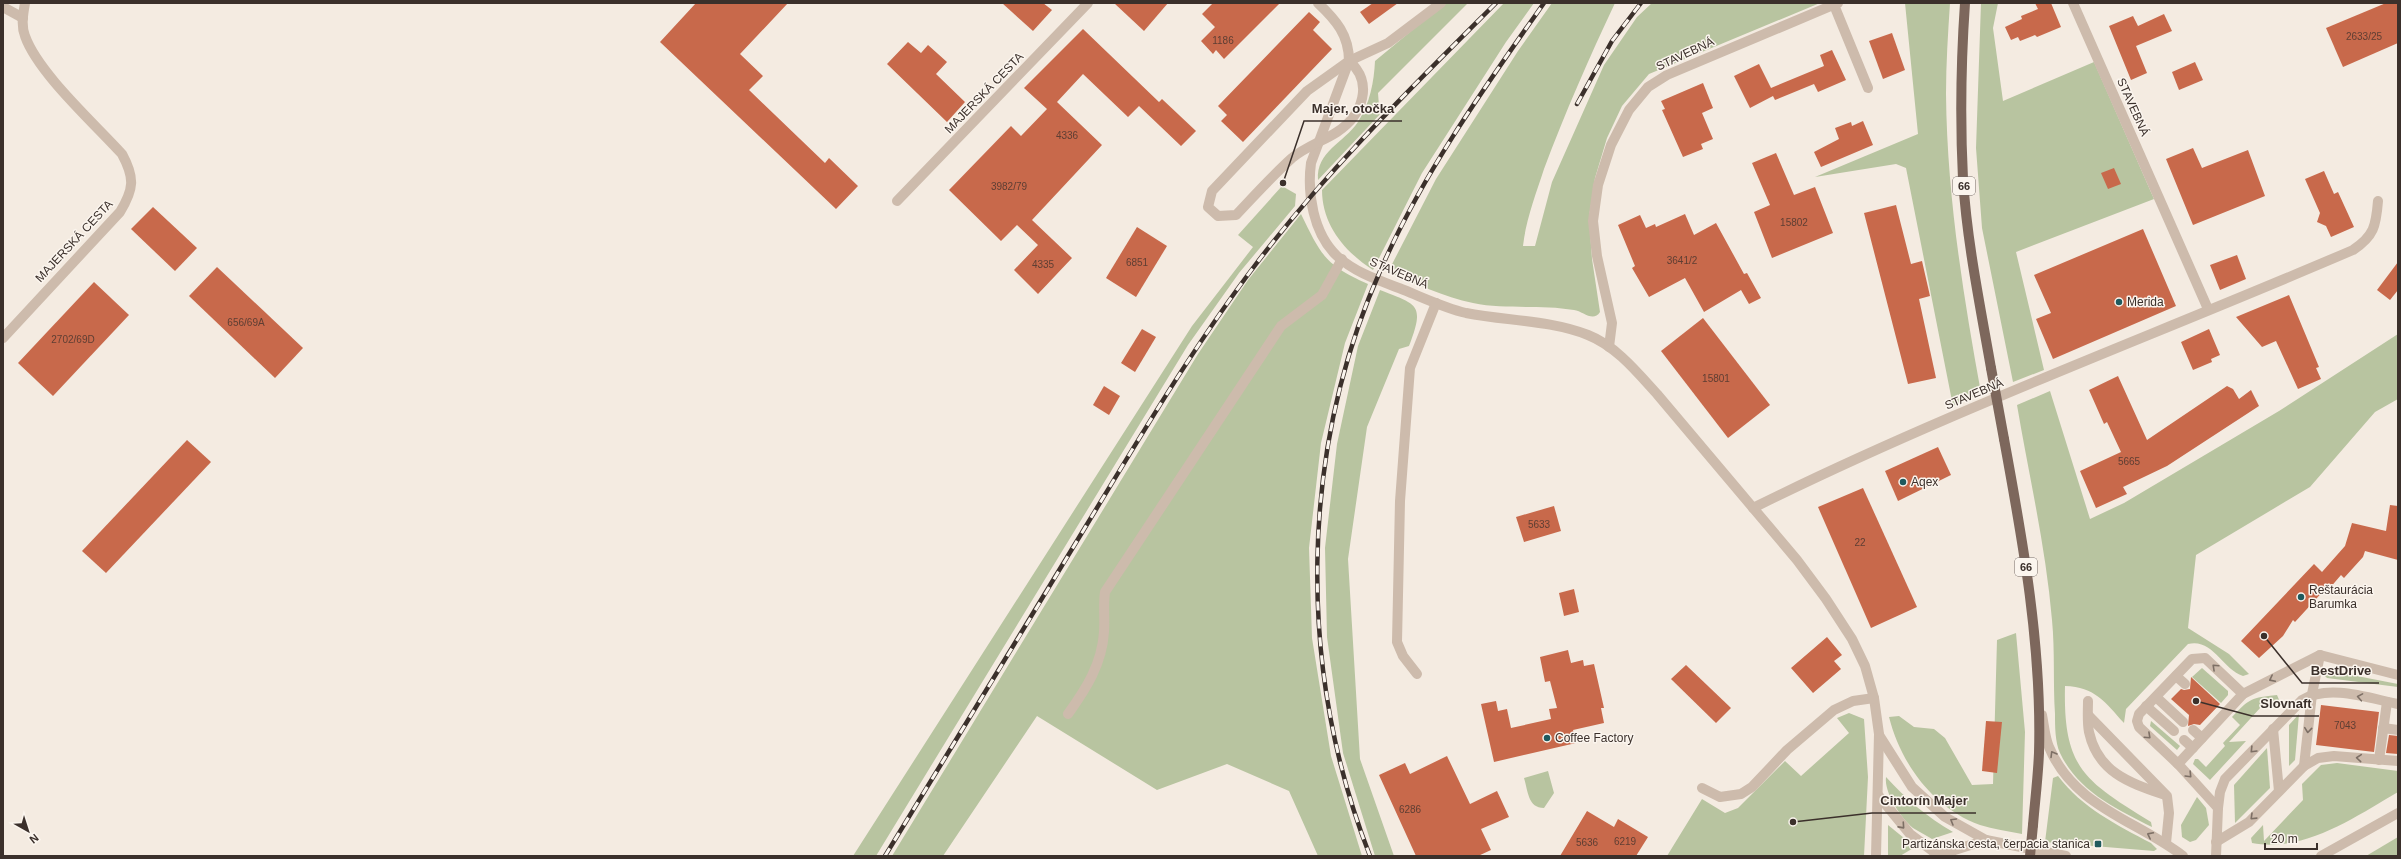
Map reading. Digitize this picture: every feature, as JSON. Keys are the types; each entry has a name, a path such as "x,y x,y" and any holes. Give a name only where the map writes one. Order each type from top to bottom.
{"main road":[{"name":"66","path":"1965,3 1961,84 1963,180 1977,288 2030,591 2038,697 2039,752 2030,856"}],"street":[{"name":"MAJERSKÁ CESTA","path":"3,338 120,212 129,197 132,184 130,169 122,154 45,70 32,52 24,35 22,18 25,3"},
{"name":"MAJERSKÁ CESTA","path":"898,201 1088,3"},
{"path":"1318,3 1336,21 1344,34 1349,47 1349,61"},
{"path":"1349,61 1358,68 1362,78 1364,93 1354,115 1338,131 1293,157 1236,215 1218,216 1208,207 1212,191 1307,91 1349,61 1388,43 1441,3"},
{"name":"STAVEBNÁ","path":"2073,3 2208,309"},
{"name":"STAVEBNÁ","path":"1609,347 1612,323 1597,256 1593,220 1600,178 1611,145 1629,110 1648,87 1667,75 1836,4 1868,88"},
{"path":"3,7 22,18"},
{"name":"STAVEBNÁ","path":"1349,61 1311,163 1310,196 1319,228 1328,245 1342,259 1365,274 1436,303 1465,313 1560,326 1589,336 1609,347 1633,367 1797,560 1848,632 1865,666 1874,698 1879,734 1876,856"},
{"name":"STAVEBNÁ","path":"1753,508 1807,480 1950,418 2208,309 2353,250 2365,242 2372,232 2377,219 2378,201"},
{"path":"1068,714 1080,697 1098,665 1104,632 1102,610 1105,592 1282,326 1322,295 1342,259"},
{"path":"1417,674 1403,656 1397,642 1400,501 1410,368 1436,303"},
{"path":"2178,764 2202,738 2218,714 2243,694 2320,655 2398,675"},
{"path":"2304,766 2312,694 2320,655"},
{"path":"2218,808 2178,764 2138,727 2137,721 2139,714 2146,706 2192,659 2205,658 2243,694"},
{"path":"2176,676 2185,684"},
{"path":"2216,856 2218,808 2220,792 2225,779 2302,700 2312,694 2326,691 2398,704"},
{"path":"2038,697 2048,747 2063,772 2079,792 2119,819 2166,843 2183,856"},
{"path":"2156,697 2183,722"},
{"path":"1702,788 1720,797 1741,794 1752,787 1787,750 1834,710 1853,701 1874,698"},
{"path":"2088,701 2088,730 2094,748 2105,765 2126,781 2167,796"},
{"path":"2379,760 2387,702"},
{"path":"2146,706 2174,731"},
{"path":"2088,715 2167,796 2169,813 2166,843"},
{"path":"2383,728 2398,730"},
{"path":"2273,729 2279,791"},
{"path":"2193,730 2202,738"},
{"name":"STAVEBNÁ","path":"1879,734 1912,787 1945,817 1986,840"},
{"path":"2184,740 2193,748"},
{"path":"2216,842 2249,822 2304,766 2318,758 2334,756 2398,761"},
{"path":"1878,795 1910,834 1940,856 1986,840 2066,856"},
{"path":"2321,856 2398,813"}],"green space":[{"path":"1445,3 1468,3 1378,93 1379,106 1383,111 1318,180 1321,162 1326,154 1358,122 1366,107 1374,77 1375,61"},
{"path":"1504,3 1534,3 1506,42 1422,173 1373,270 1353,255 1337,236 1326,215 1322,190"},
{"path":"1552,3 1615,3 1560,127 1544,169 1529,216 1523,246 1535,246 1552,182 1604,65 1637,17 1652,3 1820,3 1649,74 1622,106 1607,138 1595,178 1589,217 1592,259 1600,312 1594,316 1588,316 1577,311 1562,308 1498,306 1473,303 1440,293 1388,272 1436,179 1518,51"},
{"path":"1905,3 1950,3 1946,94 1949,169 1962,282 1981,393 1953,406 1906,168 1896,164 1815,177 1918,134"},
{"path":"1981,3 1998,3 1993,28 2003,101 2094,62 2154,199 2016,252 2044,370 2013,382 1982,228 1976,148"},
{"path":"1282,186 1296,194 1295,206 1239,273 1188,345 876,856 853,856 1192,326 1253,247 1238,235"},
{"path":"1301,214 1314,240 1326,257 1342,271 1368,284 1345,343 1321,443 1309,548 1312,638 1331,756 1362,856 1318,856 1289,791 1227,764 1157,790 1037,716 943,856 892,856 1198,354 1248,280"},
{"path":"1380,290 1410,303 1415,308 1417,322 1409,346 1399,349 1367,427 1348,559 1360,759 1394,856 1375,856 1343,753 1327,637 1325,548 1337,444 1358,346"},
{"path":"2398,334 2398,399 2375,412 2310,487 2196,555 2188,628 2229,654 2249,674 2243,676 2236,672 2204,645 2197,643 2188,644 2126,709 2124,723 2099,697 2084,689 2065,686 2065,714 2068,736 2074,755 2082,770 2094,783 2109,795 2151,822 2152,827 2099,798 2077,778 2060,753 2057,744 2055,729 2053,632 2046,566 2017,405 2050,391 2090,519 2124,503 2279,411"},
{"path":"2016,633 2025,732 2022,834 1980,825 1948,808 1934,796 1921,782 1911,767 1894,734 1889,717 1899,716 1914,727 1934,729 1945,738 1972,785 1993,784 1997,640"},
{"path":"2202,668 2228,691 2228,695 2221,703 2192,677"},
{"path":"2326,670 2398,684 2398,687 2327,678 2323,674"},
{"path":"2277,695 2280,702 2277,707 2261,707 2229,742 2246,741 2210,780 2193,764 2195,759 2198,759 2206,767 2225,746 2223,743 2240,725 2232,717 2247,702 2256,698"},
{"path":"1849,713 1864,719 1868,777 1864,856 1667,856 1702,799 1725,813 1738,808 1785,761 1801,776 1849,733 1837,718"},
{"path":"2299,714 2295,760 2289,766 2289,725"},
{"path":"2151,721 2180,746 2177,750 2150,726"},
{"path":"2267,748 2270,788 2235,823 2234,785"},
{"path":"2337,763 2398,771 2398,792 2347,822 2310,838 2291,843 2271,845 2252,843 2251,838 2263,825 2264,841 2303,800 2302,784 2321,765"},
{"path":"1548,771 1554,793 1544,808 1535,805 1532,802 1524,778"},
{"path":"2058,776 2067,787 2089,807 2151,843 2157,849 2154,851 2045,842 2053,778"},
{"path":"1886,777 1917,807 1953,832 1932,839 1908,824 1890,798"},
{"path":"2197,797 2206,808 2209,825 2196,840 2190,842 2182,837 2181,825"},
{"path":"1888,825 1915,847 1900,856 1888,856"},
{"path":"2398,837 2398,856 2366,856"}],"building":[{"path":"696,3 788,3 740,54 763,76 749,90 825,163 829,158 858,186 836,209 660,42"},
{"path":"1002,3 1043,3 1052,10 1033,31"},
{"path":"1114,3 1168,3 1144,31"},
{"path":"1213,3 1280,3 1224,59 1216,50 1213,54 1201,41 1215,27 1202,14"},
{"path":"1373,3 1398,3 1369,24 1360,12"},
{"path":"2035,3 2051,3 2061,27 2037,37 2035,35 2020,41 2018,37 2011,40 2005,27 2022,19 2021,16 2038,9"},
{"path":"2386,3 2398,3 2398,43 2343,67 2326,28"},
{"path":"1309,12 1320,22 1313,30 1332,49 1243,142 1221,121 1227,115 1218,106"},
{"path":"2164,14 2172,31 2136,46 2147,73 2131,80 2109,26 2133,16 2138,26"},
{"path":"1083,29 1159,102 1162,99 1196,131 1181,146 1139,106 1128,117 1083,74 1057,102 1102,145 1032,220 1072,258 1038,294 1014,270 1038,245 1017,225 1001,241 949,190 1011,126 1021,136 1047,109 1024,88"},
{"path":"1892,33 1905,70 1883,79 1869,41"},
{"path":"908,42 921,53 928,45 947,62 936,74 965,102 947,122 887,64"},
{"path":"1832,50 1846,80 1818,92 1814,84 1775,100 1773,96 1750,108 1734,76 1759,64 1771,88 1824,66 1820,55"},
{"path":"2195,62 2203,80 2179,90 2172,72"},
{"path":"1703,83 1713,108 1702,113 1713,139 1701,144 1703,149 1683,157 1662,110 1665,109 1661,101"},
{"path":"1863,121 1873,145 1821,167 1814,152 1839,139 1835,128 1851,122 1852,126"},
{"path":"2193,148 2202,168 2248,150 2265,196 2193,225 2166,159"},
{"path":"1776,153 1794,195 1815,187 1833,233 1772,258 1754,212 1770,205 1752,163"},
{"path":"2114,168 2121,184 2108,189 2101,173"},
{"path":"2324,171 2334,194 2338,192 2354,227 2331,237 2326,226 2317,222 2320,213 2305,179"},
{"path":"1896,205 1911,264 1922,261 1930,296 1919,299 1936,378 1908,384 1864,213"},
{"path":"153,207 197,248 175,271 131,229"},
{"path":"1685,214 1694,235 1716,223 1744,274 1747,273 1761,298 1749,304 1741,290 1704,312 1685,278 1649,297 1632,268 1635,266 1618,225 1640,215 1646,228 1655,224 1656,227"},
{"path":"1137,227 1167,246 1136,297 1106,278"},
{"path":"2143,229 2176,306 2053,359 2036,319 2051,313 2034,275"},
{"path":"2237,255 2246,279 2220,290 2210,265"},
{"path":"2398,262 2398,290 2390,300 2377,290"},
{"path":"217,267 303,348 275,378 189,296"},
{"path":"94,282 129,315 53,396 18,363"},
{"path":"2289,295 2319,367 2316,368 2321,379 2298,389 2276,341 2262,347 2236,317"},
{"path":"1703,318 1770,405 1728,438 1661,351"},
{"path":"1142,329 1156,337 1135,372 1121,363"},
{"path":"2209,329 2220,355 2211,359 2212,362 2193,370 2181,342"},
{"path":"2118,376 2147,440 2227,386 2233,389 2239,399 2251,390 2259,406 2167,466 2123,487 2127,494 2096,508 2080,471 2121,452 2107,422 2104,424 2089,390"},
{"path":"1104,386 1120,396 1109,415 1093,405"},
{"path":"187,440 211,462 106,573 82,551"},
{"path":"1938,447 1951,475 1898,501 1885,471"},
{"path":"1863,488 1917,607 1871,628 1818,507"},
{"path":"2390,505 2398,506 2398,560 2365,551 2363,557 2344,578 2341,575 2329,589 2327,587 2295,622 2293,620 2283,636 2259,658 2241,641 2314,564 2322,572 2345,546 2352,523 2386,531"},
{"path":"1554,506 1561,531 1524,542 1516,517"},
{"path":"1574,589 1579,612 1564,616 1559,593"},
{"path":"1827,637 1842,655 1834,661 1841,669 1813,693 1791,668"},
{"path":"1568,650 1571,663 1583,660 1584,666 1594,664 1604,708 1601,708 1604,723 1573,730 1576,743 1494,762 1481,704 1496,701 1498,711 1507,709 1511,728 1551,719 1549,709 1557,708 1550,681 1545,682 1540,657"},
{"path":"1686,665 1731,708 1716,723 1671,679"},
{"path":"2191,677 2220,704 2200,725 2194,724 2188,726 2189,715 2171,699 2181,689 2190,689"},
{"path":"2321,705 2379,712 2374,752 2316,745"},
{"path":"1986,721 2002,722 1997,773 1982,771"},
{"path":"2389,735 2398,736 2398,754 2386,753"},
{"path":"1447,756 1470,804 1497,791 1509,817 1481,829 1491,850 1478,856 1416,856 1379,775 1405,763 1410,774"},
{"path":"1587,811 1614,827 1618,819 1648,837 1636,856 1560,856"}],"railway":[{"path":"885,856 1147,426 1210,327 1256,264 1341,162 1402,97 1496,3"},
{"path":"1370,856 1346,785 1329,711 1320,637 1317,561 1322,486 1334,412 1354,339 1381,269 1398,233 1435,165 1477,99 1544,3"},
{"path":"1577,104 1612,41 1641,3"}],"place":[{"name":"Majer, otočka","path":"1283,183"},
{"name":"Merida","path":"2119,302"},
{"name":"Aqex","path":"1903,482"},
{"name":"Reštaurácia Barumka","path":"2301,597"},
{"name":"BestDrive","path":"2264,636"},
{"name":"Slovnaft","path":"2196,701"},
{"name":"Coffee Factory","path":"1547,738"},
{"name":"Cintorín Majer","path":"1793,822"},
{"name":"Partizánska cesta, čerpacia stanica","path":"2098,844"}]}
